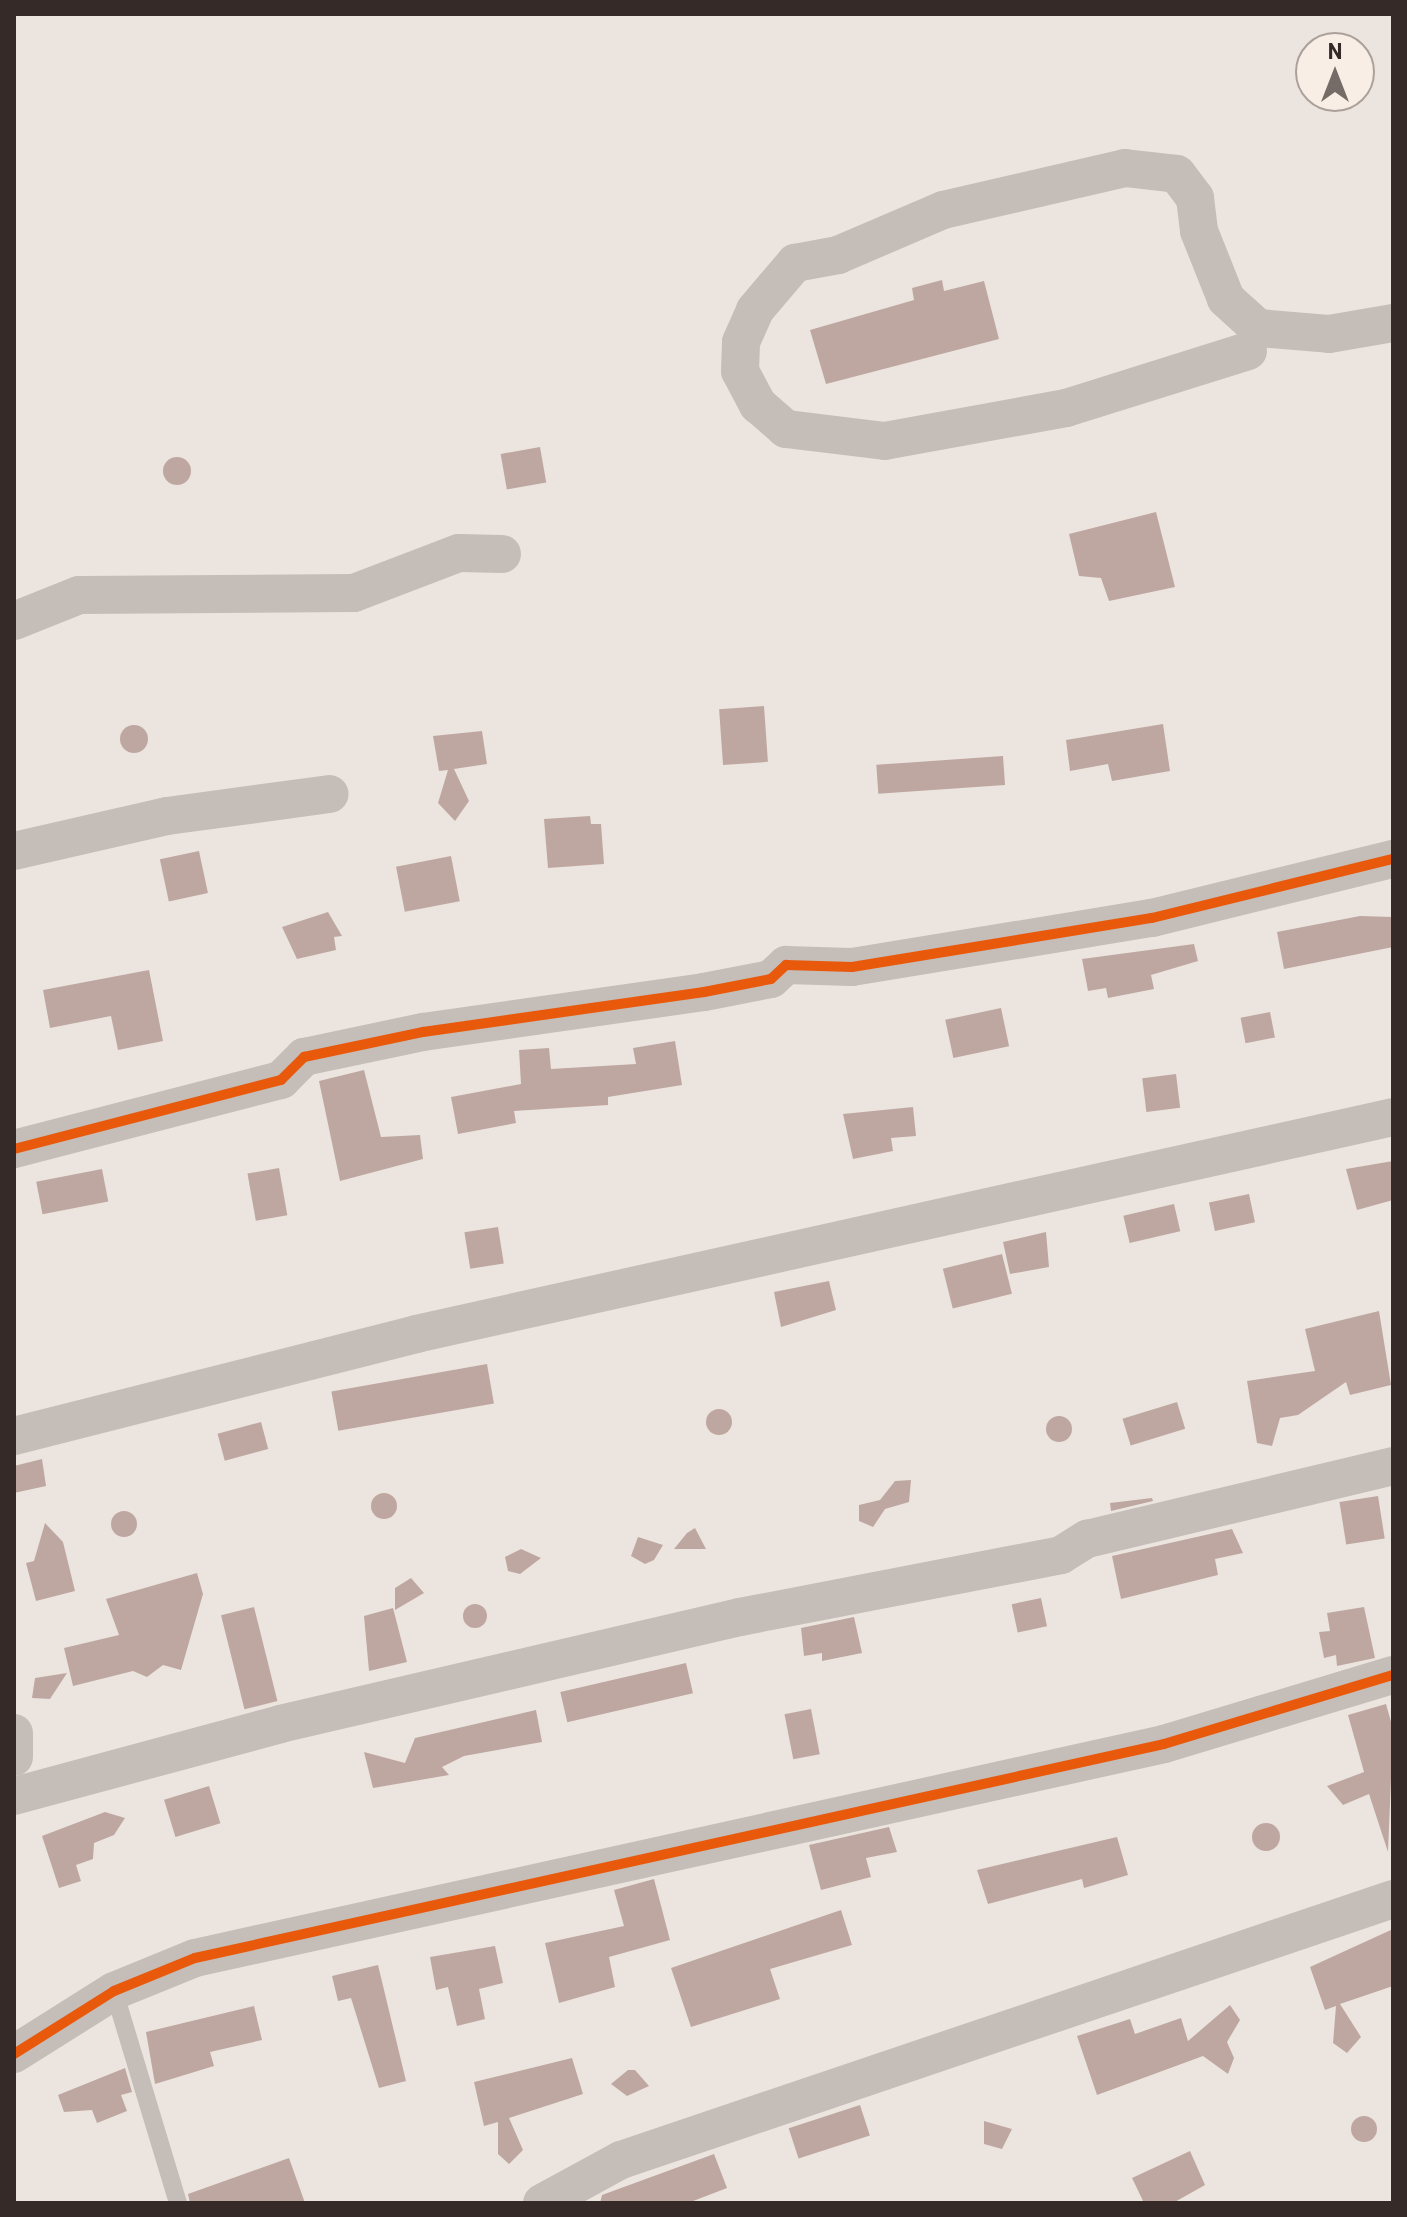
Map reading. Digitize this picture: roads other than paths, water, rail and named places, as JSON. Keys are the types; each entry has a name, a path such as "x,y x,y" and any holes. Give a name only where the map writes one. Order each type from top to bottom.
{"street":[{"path":"1248,351 1066,408 885,441 786,429 758,405 740,371 741,342 755,310 795,263 838,255 943,210 1125,168 1177,174 1195,198 1199,231 1226,299 1258,328 1329,334 1393,323"},
{"path":"14,621 79,595 354,593 459,553 502,554"},
{"path":"14,851 167,816 330,794"},
{"path":"14,1149 281,1080 304,1057 423,1032 704,992 771,979 786,965 852,967 1152,918 1393,859"},
{"path":"14,1436 416,1334 1393,1117"},
{"path":"14,1796 280,1724 740,1617 1061,1555 1087,1539 1393,1466"},
{"path":"14,2054 114,1991 195,1958 1164,1744 1393,1675"},
{"path":"14,1733 14,1757"},
{"path":"542,2203 621,2160 1393,1899"}],"lane":[{"path":"114,1991 178,2203"}]}
